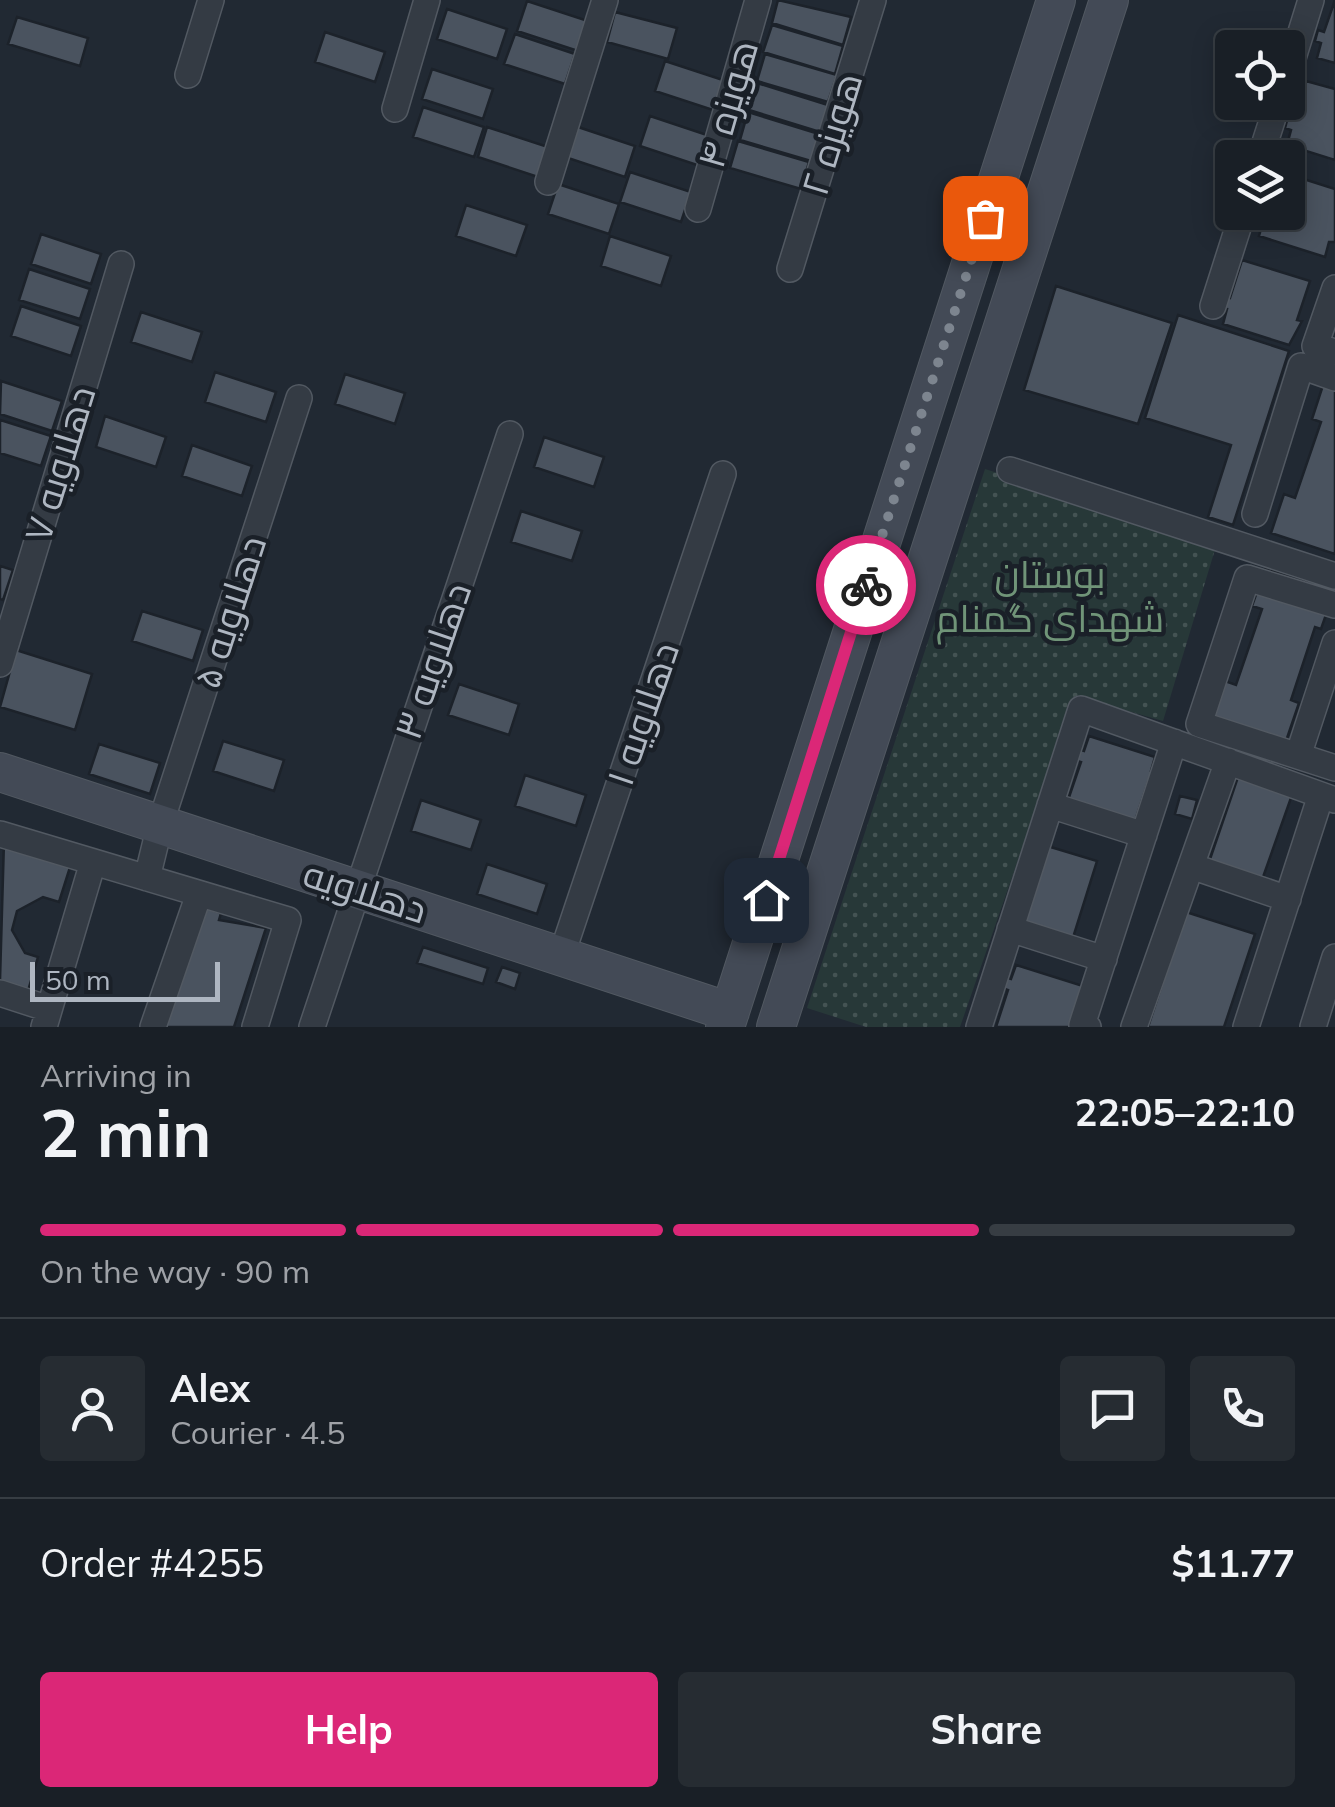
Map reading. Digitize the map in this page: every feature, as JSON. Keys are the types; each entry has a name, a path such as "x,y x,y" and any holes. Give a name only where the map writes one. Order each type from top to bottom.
{"main road":[{"path":"728,1020 1056,0"},
{"path":"778,1026 1109,0"},
{"name":"دهلاویه","path":"0,772 562,954 728,1020"}],"street":[{"path":"188,75 211,0"},
{"path":"395,109 426,0"},
{"path":"548,182 605,0"},
{"name":"هویزه ۴","path":"698,209 758,0"},
{"name":"هویزه ۲","path":"790,269 874,0"},
{"path":"1302,30 1311,0"},
{"path":"1212,306 1237,230"},
{"name":"دهلاویه ۷","path":"0,664 121,264"},
{"path":"1335,288 1315,346 1335,352"},
{"path":"1255,514 1301,366 1335,378"},
{"name":"دهلاویه ۵","path":"147,878 160,825 299,398"},
{"name":"دهلاویه ۳","path":"312,1027 510,434"},
{"path":"1010,470 1335,576"},
{"name":"دهلاویه ۱","path":"562,954 723,474"},
{"path":"1335,605 1247,578 1199,724 1335,768"},
{"path":"1298,756 1335,643"},
{"path":"979,1027 1081,709 1328,797 1288,899 1246,1027"},
{"path":"1088,1027 1082,1025 1174,742"},
{"path":"1134,1027 1228,762"},
{"path":"1050,805 1144,834"},
{"path":"0,834 288,920 255,1027"},
{"path":"0,993 46,1018 94,862"},
{"path":"1191,866 1288,899"},
{"path":"153,1027 200,894"},
{"path":"1010,929 1104,960"},
{"path":"1313,1027 1335,956"}],"green space":[{"name":"بوستان شهدای گمنام","path":"985,469 1217,543 1163,721 1075,696 960,1027 866,1027 807,1008"}],"building":[{"path":"778,0 851,17 843,45 772,23"},
{"path":"1335,0 1335,63 1317,58 1321,43 1315,41 1318,30 1324,32"},
{"path":"527,1 588,21 578,51 517,31"},
{"path":"447,9 507,29 497,59 437,39"},
{"path":"615,12 677,28 668,59 607,42"},
{"path":"17,17 88,38 80,66 8,44"},
{"path":"772,25 843,46 835,74 763,52"},
{"path":"325,32 385,52 375,82 315,62"},
{"path":"515,34 575,54 565,84 504,64"},
{"path":"765,54 837,75 828,102 757,81"},
{"path":"665,61 726,81 716,111 655,91"},
{"path":"432,69 493,89 483,119 422,99"},
{"path":"1306,81 1335,89 1335,160 1305,151 1305,140 1288,140 1291,130 1285,128 1287,120 1305,120"},
{"path":"757,83 828,105 820,132 749,110"},
{"path":"423,107 484,127 474,157 413,137"},
{"path":"748,112 819,134 811,161 740,140"},
{"path":"650,116 710,136 700,166 640,146"},
{"path":"575,126 635,146 625,177 565,157"},
{"path":"487,127 548,147 538,177 478,157"},
{"path":"738,141 809,162 801,189 730,168"},
{"path":"630,172 691,192 681,222 620,202"},
{"path":"1305,179 1335,189 1335,242 1329,242 1325,257 1259,236 1261,230 1305,230"},
{"path":"558,184 619,204 609,234 548,214"},
{"path":"466,205 527,225 516,256 456,236"},
{"path":"41,234 101,254 91,284 31,264"},
{"path":"610,236 671,256 661,286 601,266"},
{"path":"1242,260 1310,281 1297,320 1302,321 1289,345 1223,324 1227,309 1221,308 1224,296 1230,298"},
{"path":"29,269 90,289 80,319 19,300"},
{"path":"1056,286 1172,323 1138,424 1024,390"},
{"path":"21,306 81,326 71,356 11,336"},
{"path":"141,312 202,332 192,362 131,342"},
{"path":"1178,315 1289,351 1233,525 1208,517 1231,445 1145,418"},
{"path":"215,372 276,392 266,422 205,402"},
{"path":"345,374 405,393 395,424 335,404"},
{"path":"1,381 62,401 52,431 0,414"},
{"path":"1324,382 1335,386 1335,554 1271,533 1284,494 1295,498 1321,422 1312,419"},
{"path":"105,416 166,437 156,467 96,447"},
{"path":"0,420 51,436 41,466 0,453"},
{"path":"544,437 604,457 594,487 534,467"},
{"path":"192,445 252,466 242,496 182,476"},
{"path":"521,511 582,531 572,561 511,542"},
{"path":"0,566 13,570 3,600 0,599"},
{"path":"1265,569 1334,592 1321,629 1315,627 1291,700 1299,703 1285,744 1212,720 1225,681 1236,685 1262,609 1252,606"},
{"path":"142,611 203,630 193,661 132,641"},
{"path":"16,650 92,674 75,730 0,707"},
{"path":"459,684 519,704 509,735 448,715"},
{"path":"1089,736 1155,757 1151,771 1156,773 1152,784 1148,782 1135,821 1068,800 1081,762 1074,760 1078,749 1084,751"},
{"path":"223,741 284,760 274,791 213,771"},
{"path":"99,744 160,763 150,794 89,774"},
{"path":"525,775 586,795 576,826 515,806"},
{"path":"1238,777 1292,795 1262,880 1209,862"},
{"path":"1180,796 1197,800 1192,819 1175,814"},
{"path":"421,800 481,820 471,850 411,831"},
{"path":"4,841 72,861 59,902 43,897 17,911 12,930 25,953 38,957 27,994 0,980"},
{"path":"1044,845 1097,861 1070,947 1017,931"},
{"path":"487,864 547,884 537,914 477,894"},
{"path":"204,907 221,913 219,920 266,928 234,1027 165,1027"},
{"path":"1186,912 1255,934 1224,1027 1148,1027"},
{"path":"423,947 488,968 483,984 417,963"},
{"path":"1016,965 1083,986 1070,1027 996,1027 1008,990 1002,988 1005,977 1011,979"},
{"path":"502,967 520,973 515,989 496,982"}],"way so far":[{"path":"866,585 985,218"}],"route":[{"path":"766,900 866,585"}]}
